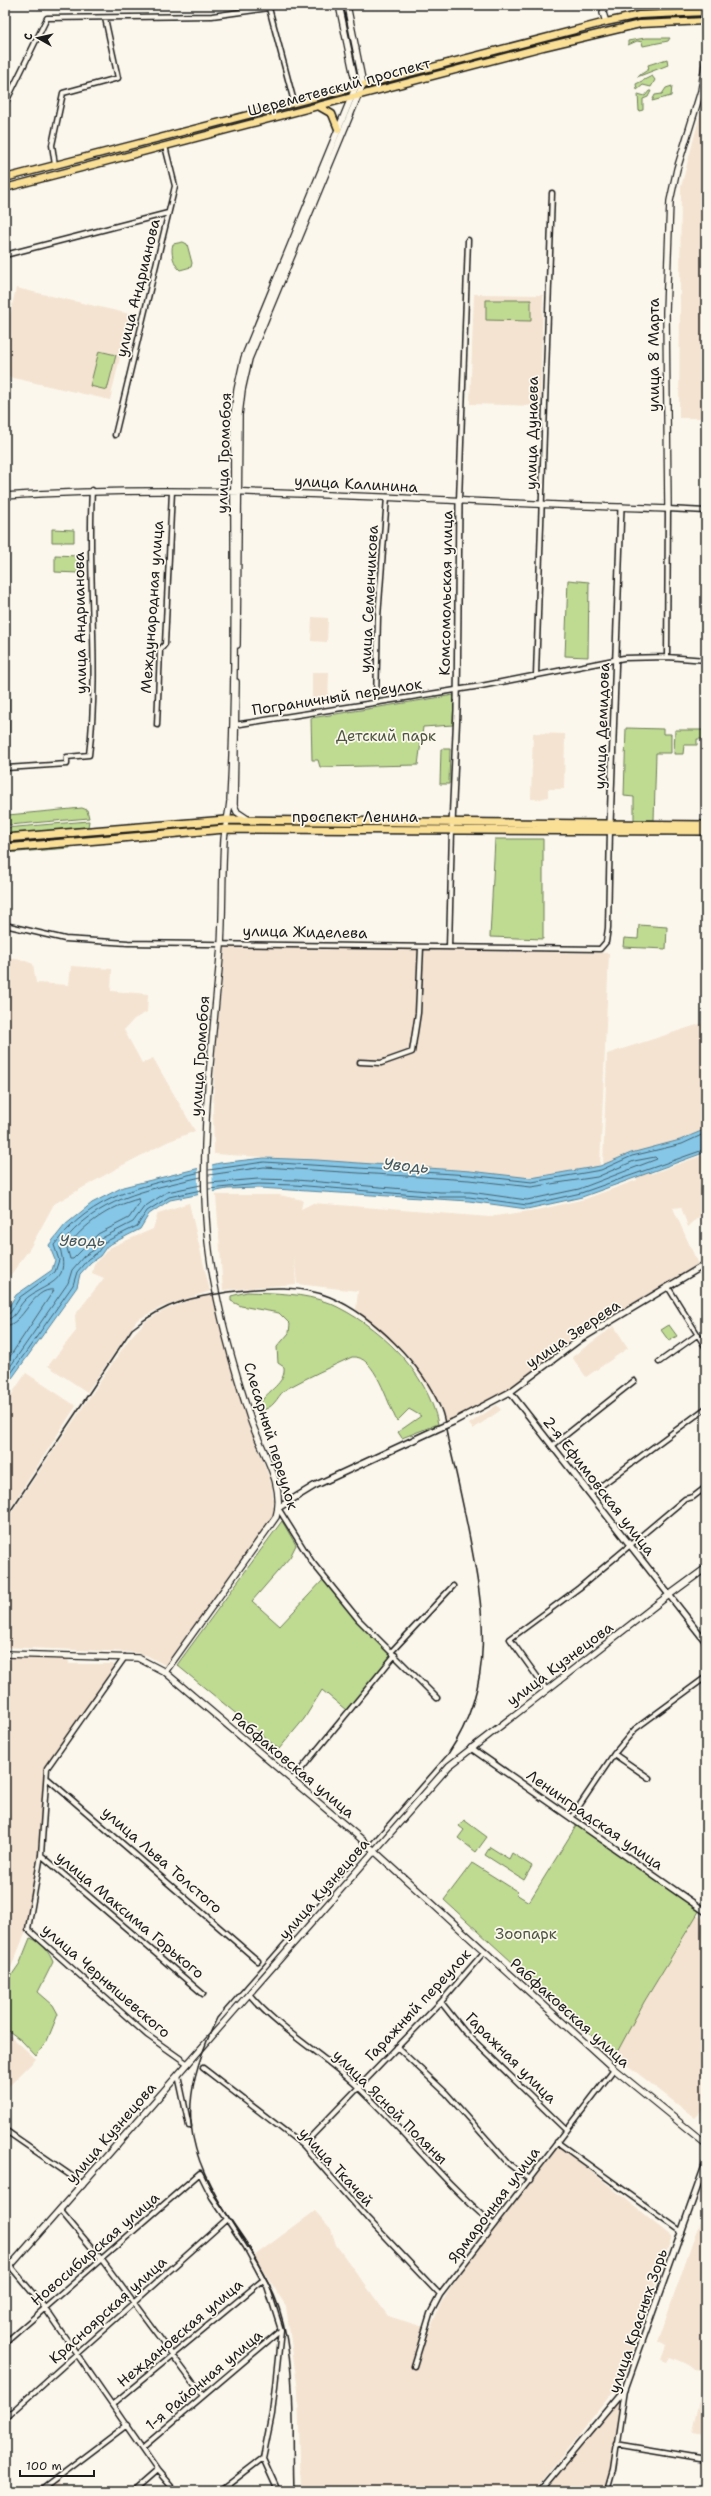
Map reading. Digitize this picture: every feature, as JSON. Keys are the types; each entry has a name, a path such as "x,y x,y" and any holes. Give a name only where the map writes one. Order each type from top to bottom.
{"highway":[{"name":"проспект Ленина","path":"5,838 226,820 452,822 706,831"},
{"name":"проспект Ленина","path":"5,848 225,829 452,830 706,825"}],"main road":[{"path":"339,5 356,86"},
{"path":"347,5 363,84"},
{"path":"605,5 603,13 606,22"},
{"name":"Шереметевский проспект","path":"5,178 606,22 640,15 706,12"},
{"name":"Шереметевский проспект","path":"5,188 470,66 640,24 706,21"},
{"path":"518,44 521,54"},
{"path":"468,57 470,66"},
{"name":"улица 8 Марта","path":"668,509 666,312 670,201 677,169 701,90 706,58"},
{"name":"улица Громобоя","path":"226,820 234,805 236,492 239,410 249,359 363,84"},
{"name":"улица Громобоя","path":"236,492 234,415 240,374 356,86"},
{"path":"318,106 332,114 338,129"},
{"path":"212,124 214,133"},
{"path":"55,165 58,174"},
{"name":"улица Калинина","path":"5,496 92,490 236,492 668,509"},
{"name":"улица Громобоя","path":"217,1294 208,1244 206,1205 207,1095 221,943 225,829 230,805 234,725"},
{"path":"234,805 237,812 249,820"},
{"name":"Слесарный переулок","path":"217,1294 251,1421 274,1481 278,1508"},
{"path":"164,1672 276,1517 278,1508"},
{"name":"улица Кузнецова","path":"5,2272 11,2267 449,1766 706,1568"},
{"name":"Рабфаковская улица","path":"5,1654 125,1656 146,1660 164,1672 293,1779 614,2069 706,2144"}],"street":[{"path":"5,104 47,18 212,16 269,8 294,102"},
{"path":"55,165 52,145 63,93 118,78 104,18"},
{"name":"улица Андрианова","path":"115,436 175,186 165,146"},
{"name":"улица Дунаева","path":"536,675 543,504 552,193"},
{"path":"5,255 168,213"},
{"name":"Комсомольская улица","path":"449,947 457,689 459,501 468,240"},
{"name":"улица Андрианова","path":"6,768 67,764 67,757 89,755 93,723 95,650 90,600 92,490"},
{"name":"Международная улица","path":"157,725 160,650 165,644 172,491"},
{"path":"5,496 6,768"},
{"name":"улица Семенчикова","path":"376,702 378,610 387,497"},
{"name":"улица Демидова","path":"605,944 608,928 621,507"},
{"name":"улица Калинина","path":"668,509 706,511"},
{"name":"улица 8 Марта","path":"667,657 668,509"},
{"name":"Пограничный переулок","path":"234,725 457,689 616,659 667,657 706,660"},
{"name":"улица Жиделева","path":"5,925 75,940 138,944 221,943 600,949 605,944"},
{"path":"360,1062 381,1063 412,1052 418,1013 421,947"},
{"name":"улица Зверева","path":"278,1508 331,1477 453,1422 510,1392 579,1340 706,1264"},
{"path":"668,1287 696,1335 706,1348"},
{"path":"659,1362 696,1335"},
{"path":"552,1446 634,1380"},
{"name":"2-я Ефимовская улица","path":"510,1392 706,1642"},
{"path":"590,1494 706,1408"},
{"path":"546,1690 510,1639 579,1588 686,1499 693,1497 706,1487"},
{"name":"Слесарный переулок","path":"278,1508 325,1580 358,1619 394,1653 437,1698"},
{"path":"293,1779 394,1653 453,1586"},
{"path":"41,1855 48,1778 47,1768 125,1656"},
{"path":"571,1818 614,1754 635,1729 706,1677"},
{"name":"Ленинградская улица","path":"471,1748 706,1912"},
{"path":"614,1754 649,1778"},
{"name":"улица Льва Толстого","path":"48,1778 258,1961"},
{"name":"улица Чернышевского","path":"41,1855 28,1929 146,2035 188,2064"},
{"name":"улица Максима Горького","path":"41,1855 203,1994"},
{"name":"Гаражный переулок","path":"303,2145 441,2002 485,1952"},
{"name":"улица Ясной Поляны","path":"249,1994 270,2017 319,2053 358,2087 470,2204 494,2225"},
{"name":"Гаражная улица","path":"441,2002 464,2031 566,2130"},
{"path":"397,2047 446,2093 509,2164 530,2180"},
{"name":"улица Ткачей","path":"203,2068 303,2145 368,2219 440,2295"},
{"name":"Ярмарочная улица","path":"414,2366 430,2314 440,2295 614,2069"},
{"path":"178,2075 189,2126"},
{"path":"5,2130 83,2184"},
{"path":"557,2142 682,2232"},
{"name":"улица Красных Зорь","path":"607,2491 625,2389 706,2163"},
{"name":"Новосибирская улица","path":"5,2343 200,2173 212,2197 227,2219"},
{"path":"60,2210 102,2260 203,2396"},
{"path":"227,2219 246,2247 263,2280 274,2306 281,2330 272,2414 263,2458 278,2491"},
{"name":"Красноярская улица","path":"5,2418 227,2219"},
{"path":"11,2267 45,2308 113,2404 157,2470 175,2491"},
{"name":"Неждановская улица","path":"113,2404 173,2357 263,2280"},
{"name":"1-я Районная улица","path":"142,2448 281,2330"},
{"path":"540,2491 625,2389"},
{"path":"40,2491 126,2425"},
{"path":"616,2444 706,2459"},
{"path":"220,2491 263,2458"},
{"path":"133,2491 157,2470"}],"shaded area":[{"path":"706,93 706,418 679,418 681,187"},
{"path":"16,288 130,314 110,400 5,376 5,337"},
{"path":"474,294 543,295 540,406 470,404"},
{"path":"312,617 328,618 327,642 311,641"},
{"path":"312,672 329,672 328,703 312,702"},
{"path":"533,733 565,734 564,789 548,789 548,797 540,799 531,799"},
{"path":"225,947 609,953 600,1166 531,1178 470,1171 214,1154 213,1108 215,1054"},
{"path":"5,958 23,960 33,964 36,983 69,985 71,966 112,969 111,991 148,994 147,1012 134,1019 124,1030 142,1063 153,1058 195,1131 167,1142 54,1204 30,1248 5,1283"},
{"path":"706,1022 706,1129 680,1140 645,1151 651,1174 706,1154 706,1210 688,1227 681,1207 673,1208 698,1264 612,1316 511,1390 445,1425 441,1408 408,1357 356,1311 358,1291 297,1284 294,1256 296,1284 223,1290 216,1195 279,1195 303,1200 301,1209 313,1203 489,1217 542,1209 585,1199 637,1180 631,1153 603,1166 607,1054"},
{"path":"189,1203 210,1291 162,1307 137,1320 87,1392 48,1366 76,1331 75,1315 104,1278 92,1273 94,1264 111,1247 153,1229 158,1213"},
{"path":"214,1295 248,1421 272,1485 274,1510 272,1518 165,1665 146,1655 130,1652 5,1647 5,1522 129,1339 145,1322 163,1311 190,1300"},
{"path":"614,1326 628,1348 586,1377 572,1357"},
{"path":"26,1373 76,1406 5,1516 5,1404"},
{"path":"497,1405 501,1410 473,1429 469,1424"},
{"path":"5,1655 68,1657 69,1664 113,1664 115,1670 46,1768 40,1855 27,1929 5,1982"},
{"path":"697,1915 706,1921 706,2107 695,2118 613,2054"},
{"path":"5,2031 36,2059 5,2090"},
{"path":"558,2145 672,2236 623,2379 534,2491 301,2491 298,2390 286,2306 254,2256 315,2211 331,2229 336,2245 388,2316 430,2329 442,2301 465,2267"},
{"path":"706,2209 706,2447 701,2446 703,2435 692,2433 705,2372 694,2370 689,2365 670,2357 667,2362 662,2360 667,2346 658,2342 692,2243"},
{"path":"624,2391 612,2470 606,2491 540,2491"},
{"path":"57,2481 65,2491 44,2491"}],"green space":[{"path":"645,38 670,38 668,41 643,46 642,42 637,41 628,45 628,41"},
{"path":"667,59 668,65 637,77 649,69 648,65"},
{"path":"652,76 655,80 651,87 643,85 637,90 636,84"},
{"path":"672,86 671,96 652,101 655,95 662,94 666,88"},
{"path":"649,91 651,91 648,97 643,99 643,110 639,111 638,94 645,96"},
{"path":"183,242 187,244 192,263 191,267 180,270 173,258 172,247 173,244"},
{"path":"486,300 531,300 531,321 486,320"},
{"path":"99,351 116,355 107,390 90,386"},
{"path":"52,529 74,530 74,542 52,542"},
{"path":"55,555 78,556 78,573 55,572"},
{"path":"568,580 589,582 588,657 565,656"},
{"name":"Детский парк","path":"454,695 453,725 423,727 418,765 320,767 318,760 312,760 311,718"},
{"path":"626,728 663,729 663,734 671,734 671,753 656,753 654,820 634,820 634,797 624,796"},
{"path":"675,730 706,730 706,739 697,739 697,745 684,745 683,754 674,754"},
{"path":"441,749 450,749 449,784 440,784"},
{"path":"82,808 87,810 89,818 9,825 8,815"},
{"path":"89,821 88,827 5,834 5,828"},
{"path":"495,839 543,839 543,939 490,937"},
{"path":"70,844 70,848 5,853 5,851"},
{"path":"639,925 667,927 666,949 623,947 624,938 638,939"},
{"path":"247,1292 289,1294 309,1297 329,1303 365,1323 398,1352 412,1368 424,1386 438,1424 402,1438 398,1432 421,1416 409,1409 397,1421 374,1371 360,1358 352,1357 288,1388 281,1393 271,1406 263,1410 260,1404 279,1382 284,1373 284,1367 278,1363 277,1347 289,1333 290,1324 279,1313 241,1306 231,1301 231,1296"},
{"path":"669,1325 677,1336 669,1341 661,1330"},
{"path":"282,1521 296,1545 290,1557 252,1601 280,1626 323,1580 357,1620 392,1651 392,1658 346,1710 322,1690 304,1719 279,1749 177,1665"},
{"path":"464,1820 487,1837 476,1852 458,1838 464,1830 459,1826"},
{"name":"Зоопарк","path":"578,1823 701,1908 644,2002 615,2056 444,1900 472,1863 518,1892 516,1894 529,1902"},
{"path":"490,1847 509,1859 512,1853 532,1866 524,1880 485,1855"},
{"path":"30,1938 34,1939 44,1947 53,1962 38,1992 53,2005 58,2014 47,2041 36,2056 22,2041 5,2028 5,1985 20,1963"}],"water":[{"name":"Уводь","path":"706,1129 706,1152 582,1197 527,1209 469,1201 259,1188 227,1189 170,1200 149,1214 140,1229 107,1246 100,1256 91,1262 80,1274 77,1287 5,1388 5,1313 16,1295 52,1270 55,1260 49,1245 65,1225 92,1203 123,1187 220,1163 264,1158 317,1160 470,1171 531,1178 600,1166 631,1153 680,1140"}],"pier":[{"path":"212,1163 213,1194 198,1197 198,1166"}],"railway":[{"path":"5,1519 132,1329 157,1312 169,1306 193,1298 236,1291 272,1288 307,1290 330,1297 363,1316 395,1343 422,1375 433,1392 444,1416 479,1588 482,1617 482,1645 480,1673 474,1700 464,1727 448,1754 217,2018 204,2049 195,2077 191,2102 191,2126 196,2149 205,2174 218,2200 265,2277 275,2297 285,2329 291,2375 294,2491"}]}
